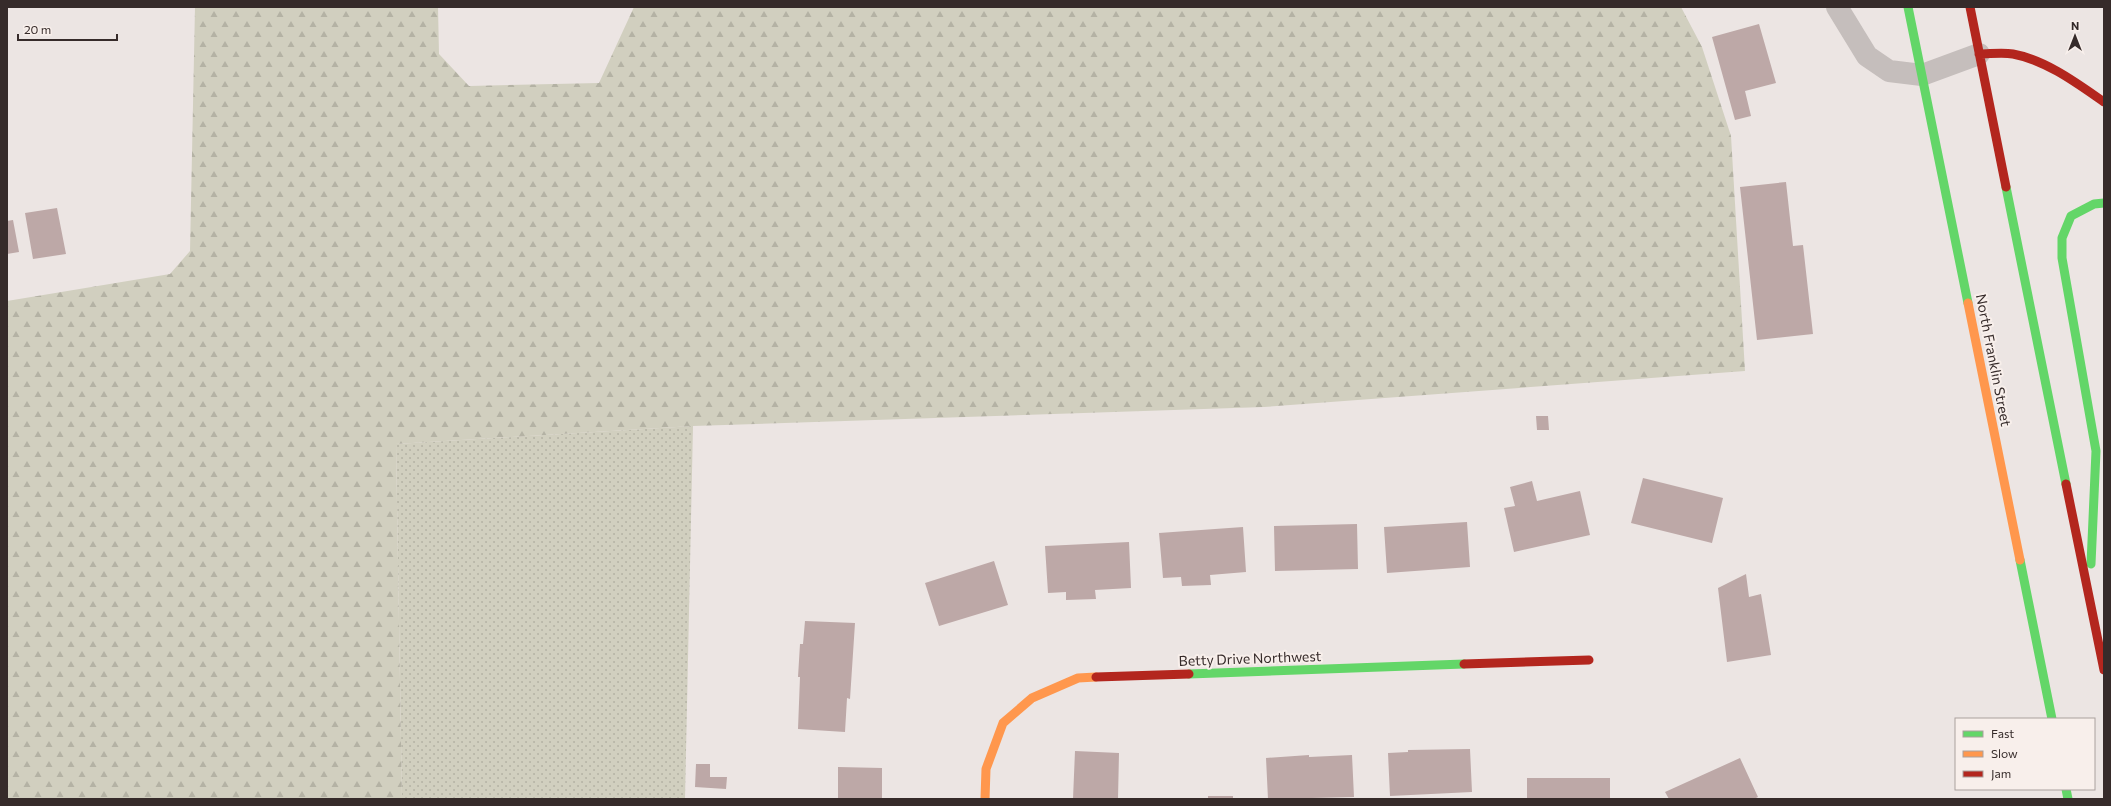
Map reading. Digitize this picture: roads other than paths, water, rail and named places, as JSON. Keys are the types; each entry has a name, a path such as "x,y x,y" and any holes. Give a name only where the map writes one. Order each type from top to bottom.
{"main road":[{"name":"North Franklin Street","path":"1908,7 2052,718"},
{"path":"1970,7 2104,670"},
{"path":"1979,54 2015,54 2044,66 2086,89 2104,102"},
{"path":"2090,599 2096,451 2062,258 2062,238 2071,216 2094,204 2104,203"},
{"name":"Betty Drive Northwest","path":"985,799 986,769 1003,723 1032,698 1078,678 1589,660"}],"street":[{"path":"1837,7 1867,56 1889,71 1922,76 1979,54"}]}
